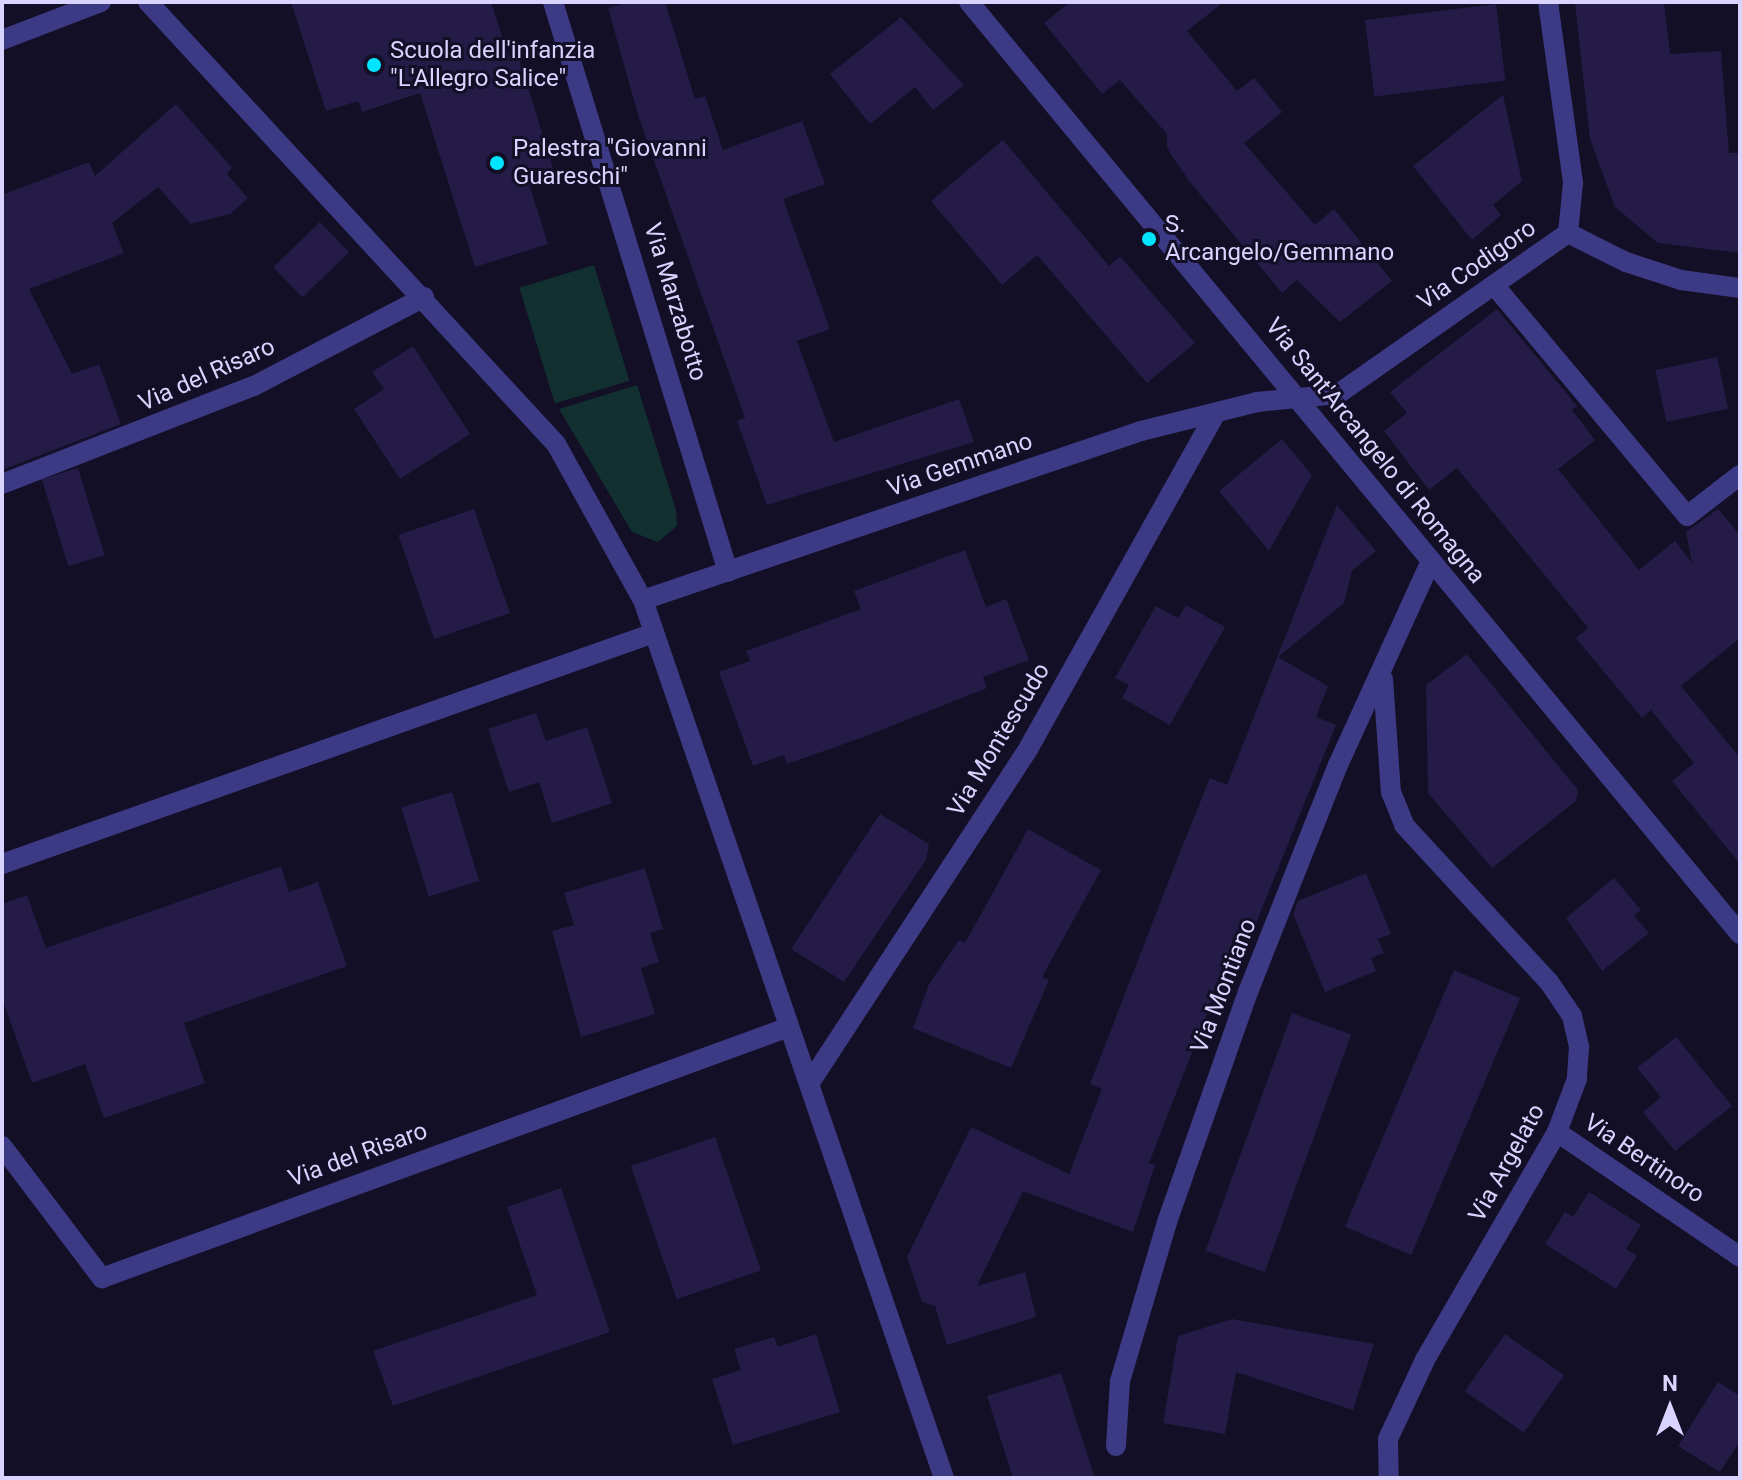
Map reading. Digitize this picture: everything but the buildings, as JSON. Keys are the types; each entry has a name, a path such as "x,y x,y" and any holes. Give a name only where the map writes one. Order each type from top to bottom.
{"street":[{"path":"2,40 101,2"},
{"path":"148,2 424,297 556,444 643,600 944,1478"},
{"name":"Via Marzabotto","path":"553,2 728,572"},
{"name":"Via Sant'Arcangelo di Romagna","path":"969,2 1740,934"},
{"path":"1548,2 1573,183 1568,233"},
{"name":"Via Codigoro","path":"1299,398 1338,394 1568,233 1653,271 1740,288"},
{"path":"1494,285 1687,516 1740,475"},
{"name":"Via del Risaro","path":"2,484 254,386 424,297"},
{"name":"Via Gemmano","path":"643,600 1141,431 1299,398"},
{"name":"Via Montescudo","path":"809,1084 1027,751 1216,413"},
{"name":"Via Montiano","path":"1116,1446 1120,1381 1167,1222 1248,992 1338,765 1383,675 1402,617 1431,561"},
{"path":"2,864 654,633"},
{"name":"Via Argelato","path":"1383,675 1391,792 1404,825 1522,951 1572,1016 1577,1079 1557,1132 1425,1360 1388,1439 1389,1478"},
{"name":"Via del Risaro","path":"2,1146 102,1278 789,1027"},
{"name":"Via Bertinoro","path":"1557,1132 1740,1257"}],"green space":[{"path":"594,265 629,381 555,404 519,288"},
{"path":"637,385 676,510 677,526 658,542 632,532 559,409"}],"place":[{"name":"Scuola dell'infanzia \"L'Allegro Salice\"","path":"374,65"},
{"name":"Palestra \"Giovanni Guareschi\"","path":"497,163"},
{"name":"S. Arcangelo/Gemmano","path":"1149,239"}]}
